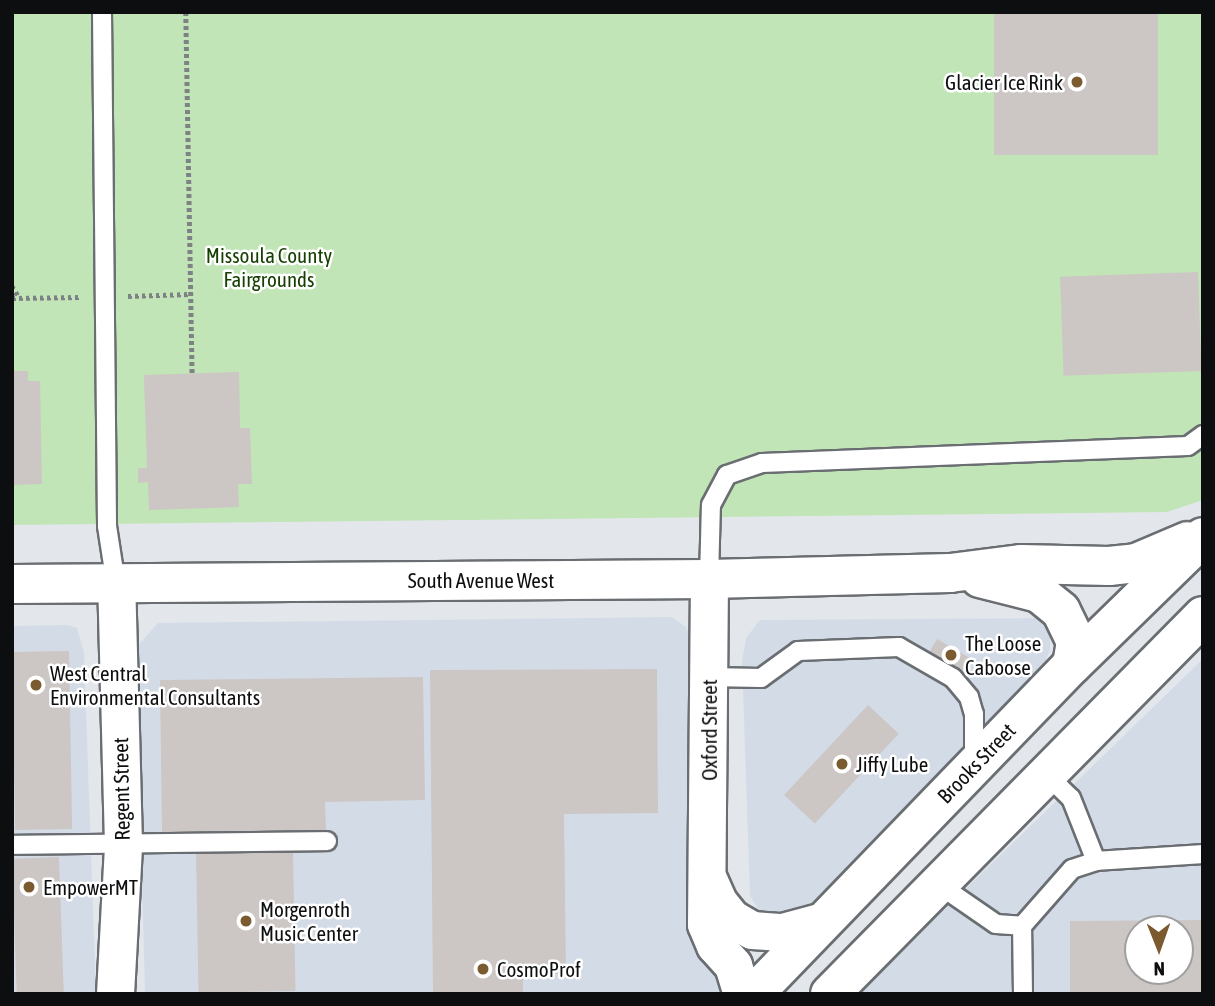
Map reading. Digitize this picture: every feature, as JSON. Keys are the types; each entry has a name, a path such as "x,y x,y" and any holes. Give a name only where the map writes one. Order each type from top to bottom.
{"main road":[{"path":"950,573 1021,564 1109,566 1136,563 1203,536"},
{"name":"Brooks Street","path":"754,994 974,765 1072,648 1203,536"},
{"name":"South Avenue West","path":"12,584 709,579 950,573"},
{"path":"950,573 1038,593 1061,611 1072,648"},
{"path":"830,994 1203,616"}],"street":[{"name":"Oxford Street","path":"709,579 707,931 733,965 742,994"},
{"name":"Regent Street","path":"114,994 123,844 116,584"},
{"name":"Oxford Street","path":"709,881 723,908 732,918 752,930 782,932 823,921"}],"lane":[{"path":"102,12 107,526 116,584"},
{"path":"709,579 711,506 727,475 762,463 1188,446 1203,435"},
{"path":"709,677 761,678 798,651 899,647 953,678 969,696 974,715 974,765"},
{"path":"1047,775 1071,798 1077,820 1096,861"},
{"path":"12,845 327,841"},
{"path":"1023,994 1022,926 1072,869 1096,861 1203,854"},
{"path":"938,884 996,924 1022,926"}],"path":[{"path":"186,12 192,373"},
{"path":"12,286 19,298"},
{"path":"12,298 190,294"}],"shaded area":[{"path":"672,617 686,627 692,641 728,994 145,994 136,648 158,623"},
{"path":"1036,618 1050,629 1050,650 1043,667 1015,705 804,915 762,915 750,896 742,661 746,638 760,620"},
{"path":"68,625 77,628 84,653 96,994 12,994 12,626"},
{"path":"1203,659 1203,994 859,992"}],"green space":[{"name":"Missoula County Fairgrounds","path":"12,12 1203,12 1203,500 1167,512 12,525"}],"building":[{"name":"Glacier Ice Rink","path":"994,12 1158,12 1158,155 994,155"},
{"path":"1198,272 1201,371 1064,376 1060,277"},
{"path":"12,371 28,371 28,381 40,381 42,484 12,485"},
{"path":"239,372 240,428 250,428 252,484 238,484 239,507 149,510 148,482 138,483 138,468 147,468 144,375"},
{"name":"The Loose Caboose","path":"937,639 973,660 966,672 930,651"},
{"path":"69,651 72,829 15,830 12,652"},
{"path":"657,669 658,813 564,814 566,974 523,974 523,994 433,994 430,670"},
{"path":"423,677 425,800 325,802 326,830 162,833 160,680"},
{"name":"Jiffy Lube","path":"868,705 899,734 815,824 784,795"},
{"name":"Morgenroth Music Center","path":"293,849 295,991 198,993 196,851"},
{"path":"59,857 64,994 17,994 12,859"},
{"path":"1194,920 1203,920 1203,994 1070,994 1070,921 1124,921 1124,985 1194,985"}],"place":[{"name":"Glacier Ice Rink","path":"1077,82"},
{"name":"The Loose Caboose","path":"951,655"},
{"name":"West Central Environmental Consultants","path":"36,685"},
{"name":"Jiffy Lube","path":"842,764"},
{"name":"EmpowerMT","path":"29,887"},
{"name":"Morgenroth Music Center","path":"246,921"},
{"name":"CosmoProf","path":"483,969"}]}
